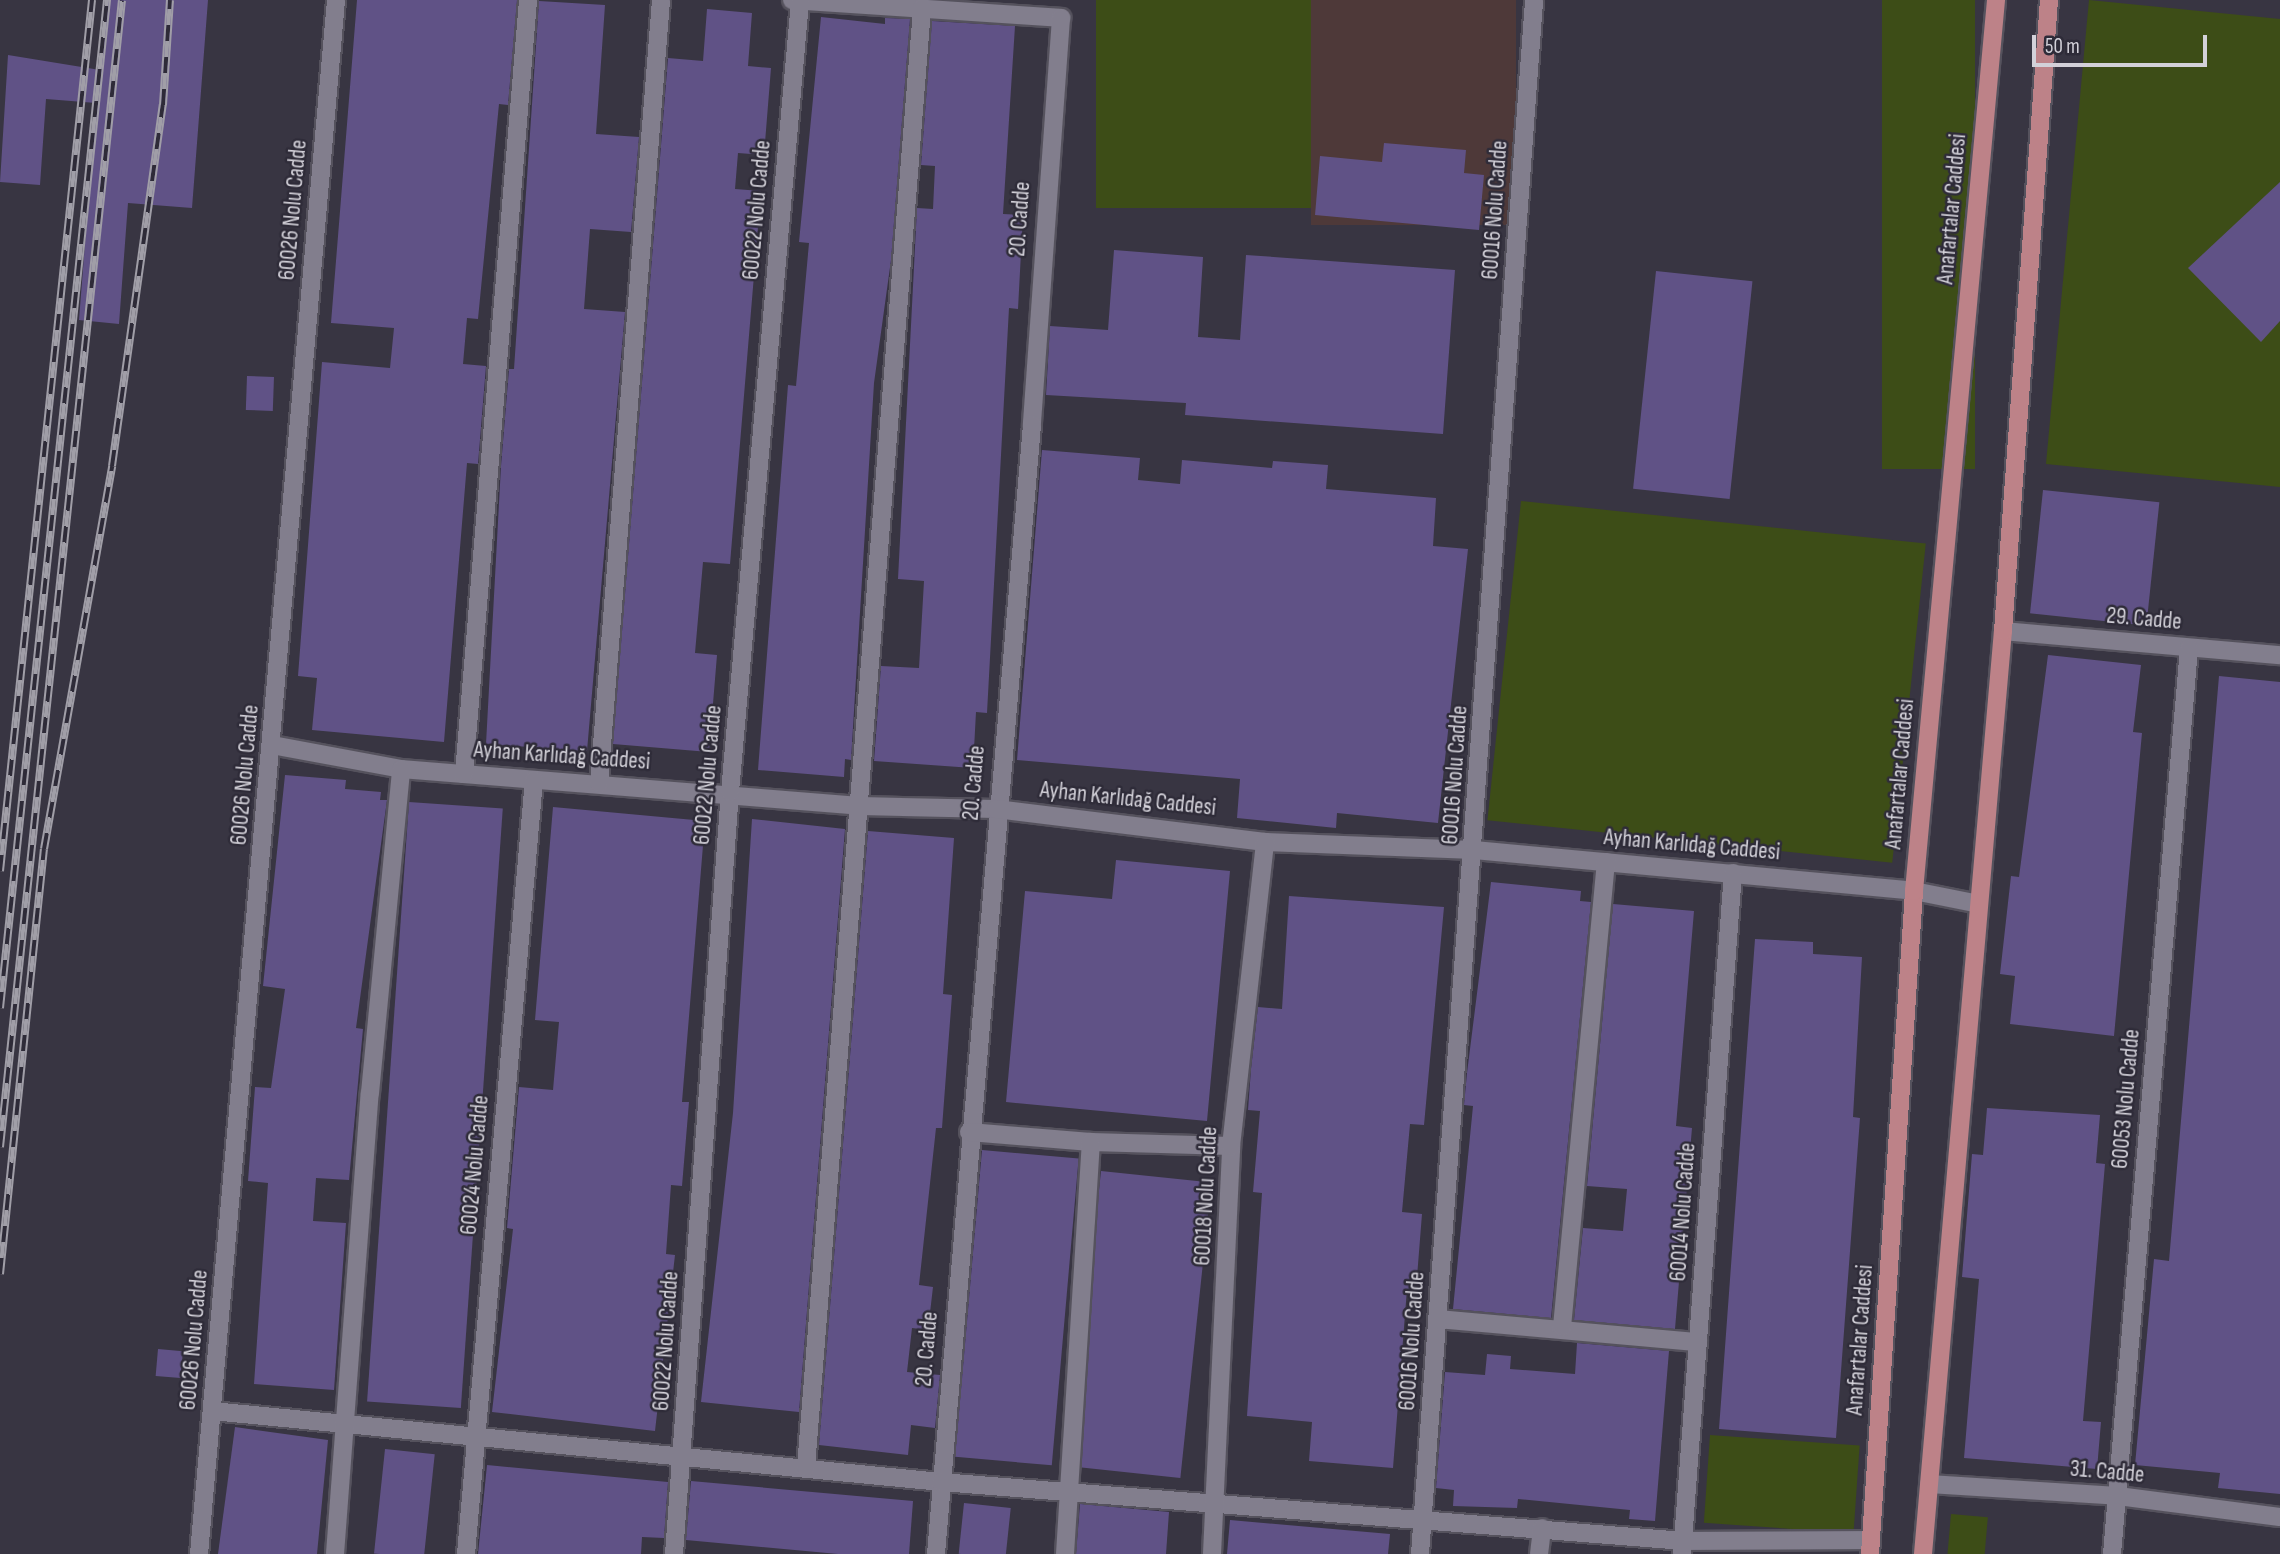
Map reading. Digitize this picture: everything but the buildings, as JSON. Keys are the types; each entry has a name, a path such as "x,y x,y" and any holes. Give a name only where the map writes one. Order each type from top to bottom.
{"main road":[{"name":"Anafartalar Caddesi","path":"1871,1547 1914,891 1996,0"},
{"path":"1923,1554 2003,631 2049,0"}],"street":[{"name":"60026 Nolu Cadde","path":"199,1554 336,0"},
{"path":"464,774 528,0"},
{"path":"599,783 662,0"},
{"path":"792,0 922,8 806,1467"},
{"name":"60016 Nolu Cadde","path":"1420,1554 1474,850 1534,0"},
{"name":"60022 Nolu Cadde","path":"674,1554 730,792 800,1"},
{"name":"20. Cadde","path":"922,8 1061,18 1032,425 996,809 936,1554"},
{"name":"29. Cadde","path":"2003,631 2280,655"},
{"name":"60053 Nolu Cadde","path":"2112,1554 2189,648"},
{"name":"Ayhan Karlıdağ Caddesi","path":"272,746 401,769 730,792 860,806 996,809 1265,842 1474,850 1733,873 1914,891 1979,904"},
{"path":"335,1554 401,769"},
{"name":"60024 Nolu Cadde","path":"466,1554 534,780"},
{"name":"60018 Nolu Cadde","path":"1212,1554 1231,1146 1265,842"},
{"path":"1562,1327 1606,862"},
{"name":"60014 Nolu Cadde","path":"1683,1547 1733,873"},
{"path":"969,1132 1091,1142 1231,1146"},
{"path":"1065,1554 1072,1490 1091,1142"},
{"path":"1438,1319 1562,1327 1698,1342"},
{"path":"212,1410 476,1433 941,1482 1542,1528 1683,1547 1871,1547"},
{"name":"31. Cadde","path":"1929,1484 2118,1496 2280,1517"},
{"path":"1539,1554 1542,1528"}],"shaded area":[{"path":"1311,0 1516,0 1516,225 1311,225"}],"green space":[{"path":"1096,0 1311,0 1311,208 1096,208"},
{"path":"1882,0 1975,0 1975,469 1882,469"},
{"path":"2089,0 2280,19 2280,487 2046,464"},
{"path":"1521,501 1926,544 1892,863 1487,820"},
{"path":"1710,1435 1860,1445 1853,1533 1704,1523"},
{"path":"1951,1514 1988,1517 1985,1554 1948,1554"}],"railway":[{"path":"0,871 92,0"},
{"path":"0,1008 107,0"},
{"path":"0,1147 122,0"},
{"path":"0,1274 44,849 112,466 163,105 170,0"}]}
